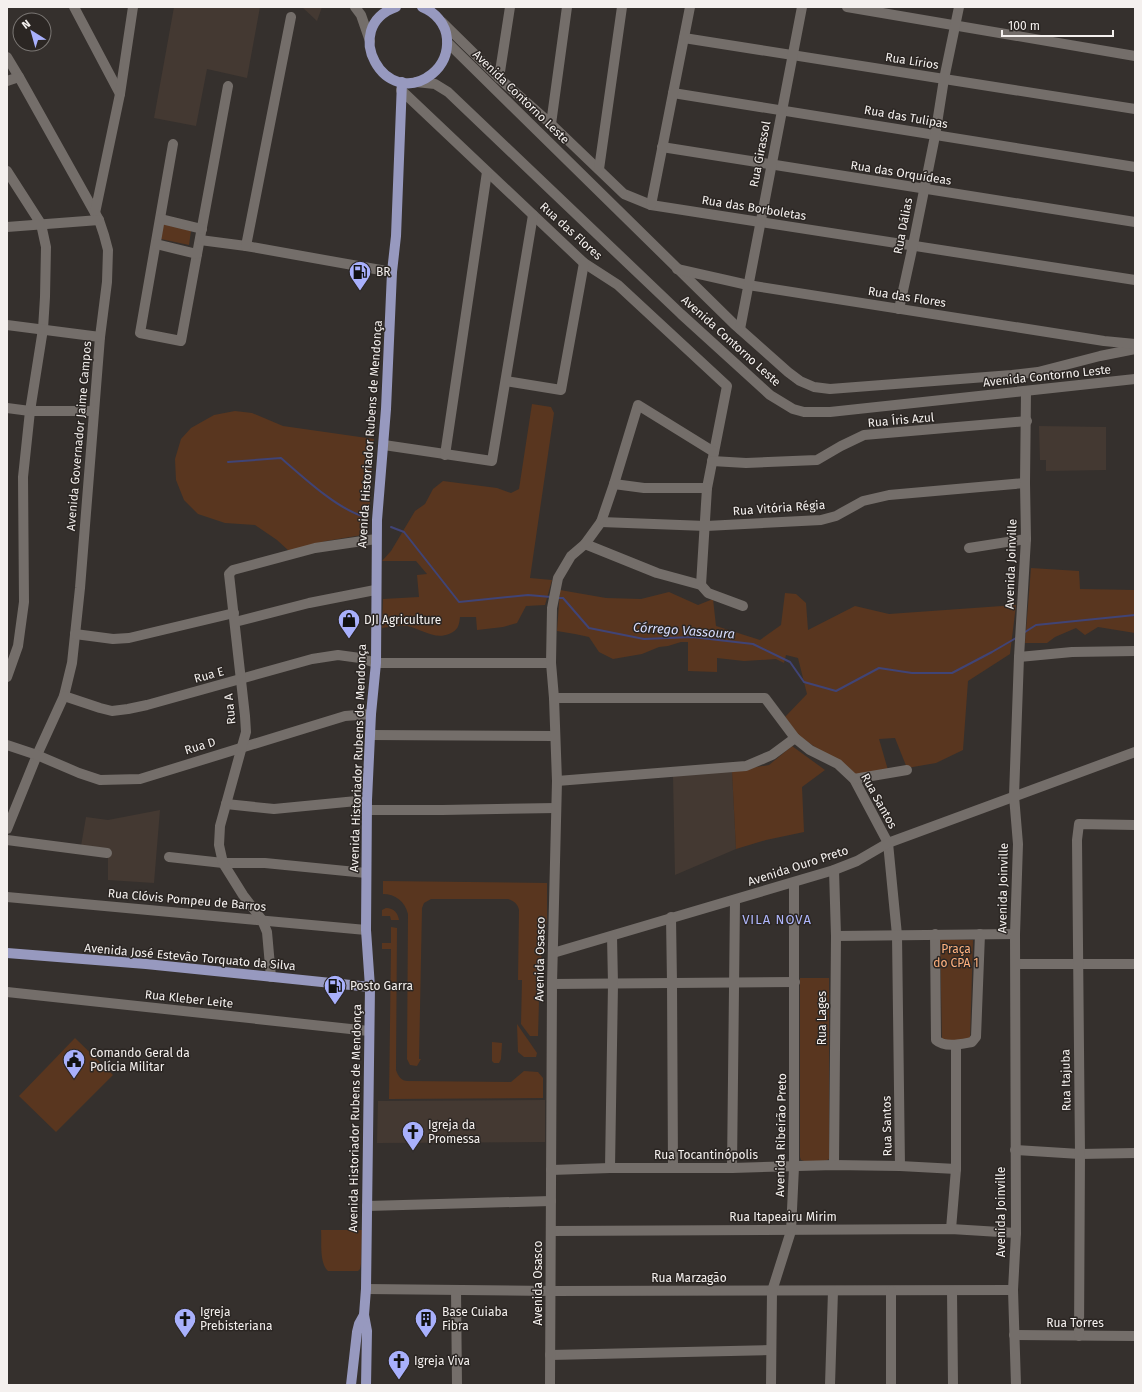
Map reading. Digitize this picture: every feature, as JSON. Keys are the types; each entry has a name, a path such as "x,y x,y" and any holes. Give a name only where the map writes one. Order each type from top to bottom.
{"main road":[{"path":"393,8 381,16 373,27 370,50 378,68 401,86 428,77 438,69 444,59 447,42 444,26 437,17 422,7"},
{"name":"Avenida Historiador Rubens de Mendonça","path":"366,1385 367,1331 364,1315 366,1289 370,988 366,930 367,800 371,714 376,663 376,539 384,445 392,272 396,236 401,86"},
{"name":"Avenida José Estevão Torquato da Silva","path":"7,953 146,964 370,988"},
{"name":"Avenida Historiador Rubens de Mendonça","path":"351,1385 357,1332 364,1315"}],"street":[{"path":"74,7 120,94"},
{"path":"7,227 97,216 120,94 133,7"},
{"path":"355,7 363,20 370,41"},
{"path":"499,78 510,7"},
{"path":"551,124 567,7"},
{"path":"599,169 622,7"},
{"path":"652,204 690,7"},
{"name":"Rua Girassol","path":"740,329 802,7"},
{"path":"847,7 1135,56"},
{"name":"Rua Dálias","path":"899,309 935,136 944,79 957,25 959,7"},
{"path":"246,246 291,17"},
{"name":"Rua das Borboletas","path":"437,17 499,78 551,124 624,194 652,204 1135,280"},
{"name":"Rua Lírios","path":"684,38 1135,109"},
{"name":"Avenida Contorno Leste","path":"447,42 541,133 677,269 740,329 800,381 814,387 830,389 1038,372 1100,356 1135,349"},
{"name":"Avenida Governador Jaime Campos","path":"7,57 97,216 108,250 107,282 100,337 80,588 72,663 64,696 37,755 7,829"},
{"path":"7,81 19,76"},
{"name":"Avenida Contorno Leste","path":"416,82 435,84 448,92 750,378 770,394 793,409 810,412 830,412 1135,379"},
{"path":"173,144 140,333 181,341 228,86"},
{"name":"Rua das Flores","path":"401,86 487,172 584,263 623,290 727,386 713,457"},
{"name":"Rua das Tulipas","path":"673,93 1135,167"},
{"name":"Rua das Orquídeas","path":"662,147 924,190 1135,222"},
{"path":"7,171 41,224 46,246 43,329 30,411 24,477 24,602 18,646 7,677"},
{"path":"445,455 487,172"},
{"path":"384,445 492,461 533,215"},
{"path":"160,219 202,229"},
{"path":"200,240 246,246 392,272"},
{"path":"156,244 197,254"},
{"path":"506,381 561,390 584,263"},
{"name":"Rua das Flores","path":"677,269 748,285 1104,341 1135,344"},
{"path":"7,325 100,337"},
{"name":"Avenida Joinville","path":"1016,1385 1013,1290 1016,1233 1015,934 1018,844 1014,796 1019,657 1026,539 1026,391"},
{"name":"Rua Íris Azul","path":"638,405 713,457 746,463 817,460 864,435 1026,421"},
{"name":"Avenida Osasco","path":"550,1385 552,984 557,781 554,736 554,698 551,663 551,625 558,578 571,556 586,544 601,522 638,405"},
{"path":"7,408 30,411 94,410"},
{"path":"701,585 706,526 707,488 713,457"},
{"name":"Rua Vitória Régia","path":"601,522 706,526 822,520 836,516 863,501 889,495 1025,483"},
{"path":"614,484 644,488 707,488"},
{"name":"Rua A","path":"271,977 267,932 262,920 243,895 223,863 220,845 220,826 246,732 234,617 228,576 231,571 315,548 376,539"},
{"path":"969,548 1026,539"},
{"path":"586,544 657,573 701,585 708,593 743,606"},
{"path":"75,634 113,639 129,638 375,590"},
{"path":"1019,657 1072,652 1135,651"},
{"name":"Rua E","path":"64,696 100,708 119,711 240,680 312,659 338,655 360,658 376,663 551,663"},
{"name":"Rua Santos","path":"554,698 765,698 795,738 810,750 838,764 854,779 888,843 897,935 900,1166"},
{"name":"Rua D","path":"7,745 37,755 79,773 100,780 140,779 345,716 371,714"},
{"path":"370,735 554,736"},
{"path":"557,781 746,766 772,755 795,738"},
{"name":"Avenida Ouro Preto","path":"553,953 834,870 858,861 888,843 1135,752"},
{"path":"854,779 907,770"},
{"path":"226,804 274,809 367,800"},
{"path":"367,810 556,808"},
{"name":"Rua Itajuba","path":"1079,1336 1080,1154 1077,840 1079,824 1135,825"},
{"path":"7,840 107,853"},
{"path":"168,857 223,863 265,863 366,873"},
{"name":"Rua Lages","path":"834,870 836,936 834,1165"},
{"name":"Avenida Ribeirão Preto","path":"770,1385 772,1291 791,1230 794,1167 794,883"},
{"name":"Rua Clóvis Pompeu de Barros","path":"7,897 366,930"},
{"path":"732,1168 735,900"},
{"path":"671,918 673,1168"},
{"path":"935,934 936,1040 940,1044 956,1045 972,1042 976,1037 980,934"},
{"path":"836,936 1015,934"},
{"path":"610,1168 613,984 612,936"},
{"path":"1016,964 1135,964"},
{"path":"552,984 795,982"},
{"name":"Rua Kleber Leite","path":"7,992 369,1031"},
{"path":"951,1229 956,1170 956,1045"},
{"path":"1015,1150 1080,1154 1135,1153"},
{"name":"Rua Tocantinópolis","path":"551,1170 610,1168 794,1167 834,1165 900,1166 956,1170"},
{"path":"367,1206 551,1202"},
{"name":"Rua Itapeairu Mirim","path":"551,1231 951,1229 1016,1233"},
{"name":"Rua Marzagão","path":"366,1289 551,1291 1013,1290"},
{"path":"456,1290 457,1385"},
{"path":"830,1385 833,1291"},
{"path":"891,1291 891,1385"},
{"path":"952,1291 953,1385"},
{"name":"Rua Torres","path":"1014,1335 1135,1336"},
{"path":"550,1354 771,1350"}],"shaded area":[{"path":"174,7 260,7 247,78 207,69 196,126 154,118"},
{"path":"302,7 322,7 317,21"},
{"path":"1039,426 1106,427 1106,470 1046,471 1046,460 1040,460"},
{"path":"732,771 736,849 675,875 673,776"},
{"path":"160,810 154,883 108,880 108,852 81,846 86,817 108,820"},
{"path":"545,1100 545,1142 377,1143 378,1101"}],"green space":[{"path":"163,224 191,231 189,245 161,239"},
{"path":"532,404 551,407 554,413 530,578 552,580 545,605 526,606 517,623 503,627 477,630 476,617 460,617 456,629 444,636 433,635 407,626 382,628 383,599 419,597 417,575 427,574 416,561 382,561 391,551 415,511 425,504 433,489 443,481 497,488 511,493 519,489"},
{"path":"235,411 252,413 283,426 374,439 368,534 326,541 289,551 277,540 255,525 225,523 198,514 184,500 176,480 175,459 181,439 191,428 214,415"},
{"path":"1031,568 1079,571 1080,589 1135,590 1135,633 1098,627 1085,635 1076,628 1055,637 1047,643 1025,643"},
{"path":"560,590 606,598 641,599 669,592 698,605 713,599 716,626 760,640 781,625 785,593 796,594 806,603 808,630 855,606 889,614 1016,605 1010,654 968,681 963,750 936,763 907,768 895,738 879,739 888,770 856,776 798,735 785,717 807,694 798,658 786,655 784,663 776,659 744,661 717,658 717,672 688,671 688,642 681,642 659,647 642,654 613,659 599,652 589,637 557,631"},
{"path":"792,746 825,770 802,787 804,832 766,840 736,849 732,771 769,765"},
{"path":"383,881 547,883 547,918 540,966 538,1036 530,1036 521,1024 522,980 518,980 519,910 517,904 508,899 431,899 424,903 422,908 419,1059 421,1059 417,1066 410,1065 407,1059 408,914 405,905 399,899 392,895 383,894"},
{"path":"386,908 395,911 399,920 391,920 390,916 382,916 382,910"},
{"path":"391,927 397,928 396,1070 400,1078 408,1081 511,1082 524,1071 538,1072 543,1078 543,1098 389,1099 391,949 382,949 382,943 391,943"},
{"name":"Praça do CPA 1","path":"940,939 973,940 970,1040 942,1040"},
{"path":"800,978 829,978 829,1159 819,1162 804,1161 801,1160 800,1157"},
{"path":"517,1024 537,1053 536,1057 524,1057 518,1052"},
{"path":"75,1038 113,1075 56,1132 19,1096"},
{"path":"492,1042 502,1043 501,1059 499,1063 494,1063 492,1061"},
{"path":"321,1230 362,1230 361,1264 358,1271 328,1271 322,1257"}],"waterway":[{"name":"Córrego Vassoura","path":"228,462 281,458 330,499 362,516"},
{"name":"Córrego Vassoura","path":"391,527 404,532 459,602 528,595 551,597"},
{"name":"Córrego Vassoura","path":"557,598 563,598 589,628 644,639 692,637 753,644 790,662 804,682 836,691 879,668 912,673 952,673 1016,638"},
{"name":"Córrego Vassoura","path":"1025,632 1036,625 1135,615"}],"place":[{"name":"BR","path":"360,292"},
{"name":"DJI Agriculture","path":"349,640"},
{"name":"Posto Garra","path":"335,1006"},
{"name":"Comando Geral da Polícia Militar","path":"74,1080"},
{"name":"Igreja da Promessa","path":"413,1152"},
{"name":"Igreja Prebisteriana","path":"185,1338"},
{"name":"Base Cuiaba Fibra","path":"426,1338"},
{"name":"Igreja Viva","path":"399,1380"}],"district":[{"name":"VILA NOVA","path":"777,919"}]}
